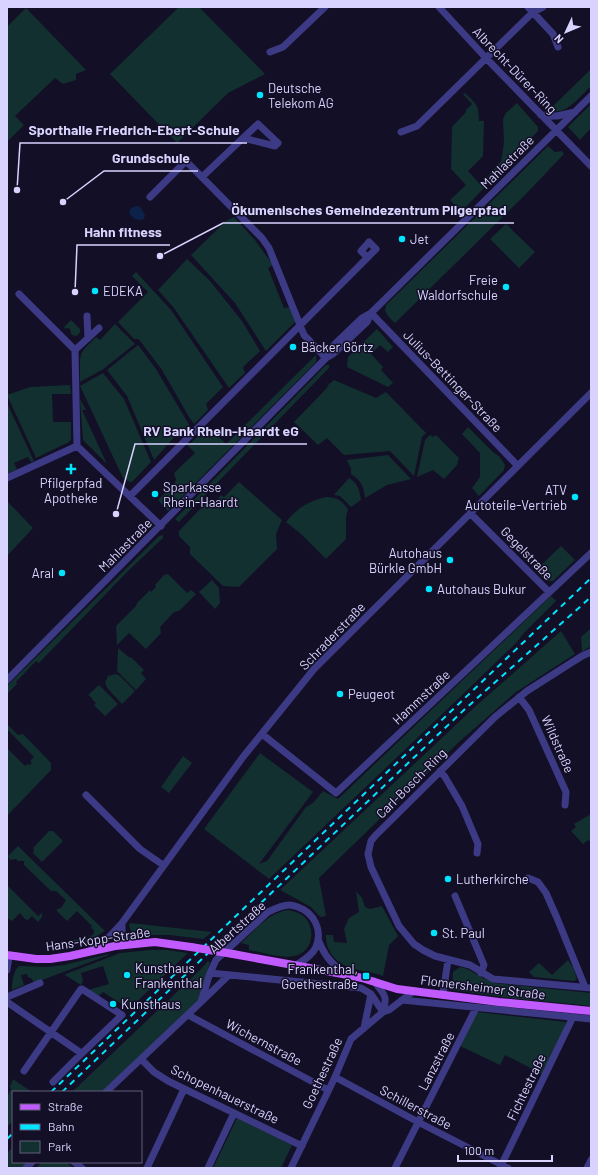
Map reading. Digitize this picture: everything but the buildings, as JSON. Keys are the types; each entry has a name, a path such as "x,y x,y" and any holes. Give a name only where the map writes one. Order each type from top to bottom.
{"main road":[{"name":"Hans-Kopp-Straße","path":"8,955 36,959 50,959 131,944 155,942 192,947"},
{"name":"Flomersheimer Straße","path":"192,947 348,975 374,981 393,988 499,1002 591,1011"}],"street":[{"path":"270,52 283,47 325,7"},
{"name":"Albrecht-Dürer-Ring","path":"440,7 486,58 556,131"},
{"path":"401,132 417,126 461,84 530,10 543,7"},
{"path":"530,10 553,34 558,47"},
{"name":"Mahlastraße","path":"7,680 326,358 334,354 366,322 371,313 591,96"},
{"path":"541,115 557,116 575,112"},
{"path":"556,131 591,166"},
{"path":"202,177 243,138"},
{"path":"150,197 186,161 262,238 269,248 304,335 326,358"},
{"path":"130,496 367,257"},
{"path":"19,294 75,350 77,446 161,526"},
{"name":"Julius-Bettinger-Straße","path":"371,313 518,466"},
{"path":"87,316 88,338"},
{"path":"75,350 99,328"},
{"name":"Schraderstraße","path":"89,952 110,936 122,923 239,762 314,669 591,393"},
{"path":"7,478 77,446"},
{"name":"Gegelstraße","path":"470,513 549,592"},
{"name":"Hammstraße","path":"262,734 336,793 591,552"},
{"name":"Carl-Bosch-Ring","path":"588,988 493,979 470,965 435,956 423,950 414,944 399,926 371,867 368,854 371,841 375,836 495,717 519,697 538,684 582,656 591,652"},
{"name":"Wildstraße","path":"519,697 529,710 566,792 566,805"},
{"path":"440,771 462,806 478,844 477,853"},
{"path":"86,795 140,849 163,865"},
{"path":"528,878 538,882 546,893 588,988"},
{"path":"455,896 484,965 481,973"},
{"name":"Albertstraße","path":"201,1002 210,973 216,960 268,912 288,905 305,910 313,917 318,929 318,938 323,950 339,969 348,975"},
{"path":"122,923 122,933 131,944"},
{"path":"295,966 310,955 316,948 318,938"},
{"path":"7,970 8,955"},
{"path":"443,994 448,960"},
{"path":"210,973 361,988 371,994 383,1012"},
{"path":"107,1091 229,975"},
{"path":"374,981 386,999 383,1012"},
{"path":"7,997 40,983"},
{"path":"24,1071 80,989 122,1015 81,1053 54,1082"},
{"name":"Goethestraße","path":"291,1168 352,1039 383,1012 390,1010 414,991"},
{"path":"364,1028 371,994"},
{"name":"Flomersheimer Straße","path":"402,1000 591,1019"},
{"path":"7,1002 81,1053"},
{"name":"Lanzstraße","path":"395,1168 476,1008"},
{"name":"Wichernstraße","path":"188,1014 328,1090"},
{"name":"Fichtestraße","path":"500,1166 573,1017"},
{"name":"Schopenhauerstraße","path":"141,1059 154,1072 184,1090 302,1146"},
{"name":"Schillerstraße","path":"335,1077 500,1166 508,1168"},
{"path":"147,1168 184,1090"},
{"path":"208,1168 234,1113"},
{"path":"587,1168 591,1160"}],"green space":[{"path":"179,7 199,7 265,74 228,93 177,143 110,74"},
{"path":"26,8 86,70 76,74 76,80 63,84 55,78 15,116 24,125 7,142 7,27"},
{"path":"591,69 591,86 577,100 561,111 549,110"},
{"path":"465,93 476,105 479,121 484,121 483,156 468,171 479,183 483,182 501,161 504,143 503,119 506,113 517,103 538,127 538,131 461,212 450,200 466,185 451,169 452,127 472,104 463,94"},
{"path":"591,104 591,128 580,140 568,127"},
{"path":"548,146 555,152 562,151 564,154 525,195 395,323 385,311 386,305"},
{"path":"234,217 255,240 273,265 268,268 284,308 289,307 295,322 266,351 235,303 191,255 226,221"},
{"path":"506,224 535,252 519,268 490,239"},
{"path":"187,259 210,281 242,321 260,351 243,367 245,373 229,388 174,308 158,290"},
{"path":"136,272 171,310 223,387 206,404 208,410 194,424 162,370 141,342 138,339 134,339 118,322 148,292 132,276"},
{"path":"71,320 80,329 77,336 72,335 70,329 65,329 64,327"},
{"path":"115,324 135,344 102,370 80,382 81,354 96,337 100,340"},
{"path":"377,329 393,347 388,352 380,345 371,354 383,367 381,370 393,383 388,387 347,367 348,357"},
{"path":"138,345 156,369 191,428 180,438 177,434 154,460 127,396 107,370"},
{"path":"316,355 316,362 168,511 158,500 169,489 166,486 167,485 175,483 175,472 195,453 188,446 208,426 226,444"},
{"path":"326,365 329,365 329,368 179,522 175,519"},
{"path":"103,373 124,399 151,462 132,482 123,478 80,386"},
{"path":"334,380 376,398 386,392 426,433 422,437 414,476 390,451 344,455 327,438 318,445 294,422"},
{"path":"70,385 71,394 52,394 53,422 71,422 71,439 69,442 36,458 7,395 30,387"},
{"path":"80,399 86,410 82,410 107,464 83,440"},
{"path":"7,403 34,461 31,462 28,457 14,463 17,469 7,474"},
{"path":"468,427 494,453 499,456 505,465 504,470 479,496 472,488 480,477 480,453 462,434"},
{"path":"430,435 433,437 436,435 459,458 457,465 444,479 433,470 417,477 425,440"},
{"path":"388,455 411,479 387,485 365,498 363,487 351,474 351,469 347,460"},
{"path":"349,478 355,482 360,493 361,500 351,507 340,496 334,495"},
{"path":"239,482 282,520 276,534 277,549 239,587 223,586 190,554 190,547 179,536 179,531 207,502 215,501 221,495 224,497"},
{"path":"327,497 339,500 348,509 346,517 346,539 326,559 301,534 286,522 304,505"},
{"path":"7,501 33,528 7,556"},
{"path":"163,535 163,538 128,571 39,663 36,661 7,694 7,686 159,536"},
{"path":"561,546 575,560 553,581 548,581 536,570"},
{"path":"168,574 187,593 191,590 196,594 179,611 174,612 160,627 161,633 146,649 129,633 117,645 116,626 150,590 151,592 156,587 155,585 164,575"},
{"path":"212,580 219,588 220,603 215,609 199,592"},
{"path":"551,596 556,601 518,641 269,879 204,829 260,753 313,792 259,864 267,861 306,807 313,803 323,791 338,799"},
{"path":"591,628 591,646 582,652 581,637"},
{"path":"561,631 575,654 516,692 459,742 319,878 326,916 320,917 311,907 280,890 477,705"},
{"path":"118,648 130,658 131,657 144,670 141,673 146,679 136,690 117,671"},
{"path":"116,674 135,691 122,704 108,689 105,683 108,676"},
{"path":"99,685 118,704 105,716 94,705 96,703 88,695"},
{"path":"7,724 18,735 23,734 51,763 51,770 7,816 7,748 25,766 32,763 30,761 34,757 7,729"},
{"path":"183,756 192,763 169,793 161,787"},
{"path":"591,814 591,842 588,840 583,844 571,831 576,827 574,824"},
{"path":"49,831 53,831 63,841 42,862 33,853 33,848"},
{"path":"18,846 105,931 89,941 72,945 71,940 90,937 94,933 94,930 91,928 92,926 77,911 67,921 56,910 62,907 66,900 56,891 51,891 24,865 24,861 18,861 16,859 10,860 8,856"},
{"path":"7,885 38,916 42,913 42,917 38,922 32,916 28,920 25,919 20,913 12,921 7,918"},
{"path":"356,891 362,898 365,907 370,909 382,906 398,936 389,945 383,976 353,969 340,963 330,953 328,948 326,935 333,935 334,942 347,943 344,929 349,918 359,912"},
{"path":"288,910 302,915 310,925 311,938 306,949 301,954 290,957 272,955 249,950 249,945 241,943 268,918"},
{"path":"130,923 212,932 203,939 169,935 139,935 131,931 129,926"},
{"path":"167,950 188,953 129,1009 103,992 99,996 88,990 109,984 103,966 81,973 83,980 81,985 65,975 120,953"},
{"path":"109,955 34,983 27,974 21,975 24,985 12,990 14,974 19,966 48,967 64,965"},
{"path":"568,960 573,967 577,979 574,981 534,977 529,972 539,963 552,975"},
{"path":"208,961 210,962 199,1000 104,1091 73,1091"},
{"path":"460,967 494,983 591,993 591,1006 510,998 452,990 453,972"},
{"path":"477,1012 566,1022 542,1074 505,1055 500,1065 460,1046"},
{"path":"13,1079 31,1091 12,1091 12,1122 7,1127 7,1097 11,1089 10,1086"},
{"path":"237,1118 292,1145 281,1168 213,1168"},
{"path":"12,1148 12,1163 27,1163 22,1168 7,1168 7,1153"},
{"path":"41,1163 67,1163 74,1168 36,1168"}],"water":[{"path":"138,206 145,215 144,219 141,220 133,218 129,211"}],"railway":[{"path":"52,1091 591,578"},
{"path":"63,1091 465,709 591,597"},
{"path":"7,1139 12,1134"}],"place":[{"name":"Deutsche Telekom AG","path":"260,95"},
{"name":"Sporthalle Friedrich-Ebert-Schule","path":"17,190"},
{"name":"Grundschule","path":"63,202"},
{"name":"Jet","path":"402,239"},
{"name":"Ökumenisches Gemeindezentrum Pilgerpfad","path":"160,256"},
{"name":"Freie Waldorfschule","path":"506,287"},
{"name":"EDEKA","path":"95,291"},
{"name":"Hahn fitness","path":"75,292"},
{"name":"Bäcker Görtz","path":"293,347"},
{"name":"Pfilgerpfad Apotheke","path":"71,469"},
{"name":"Sparkasse Rhein-Haardt","path":"155,494"},
{"name":"ATV Autoteile-Vertrieb","path":"575,497"},
{"name":"RV Bank Rhein-Haardt eG","path":"116,514"},
{"name":"Autohaus Bürkle GmbH","path":"450,560"},
{"name":"Aral","path":"62,573"},
{"name":"Autohaus Bukur","path":"429,589"},
{"name":"Peugeot","path":"340,694"},
{"name":"Lutherkirche","path":"448,879"},
{"name":"St. Paul","path":"434,933"},
{"name":"Kunsthaus Frankenthal","path":"127,975"},
{"name":"Frankenthal, Goethestraße","path":"366,976"},
{"name":"Kunsthaus","path":"113,1004"}]}
